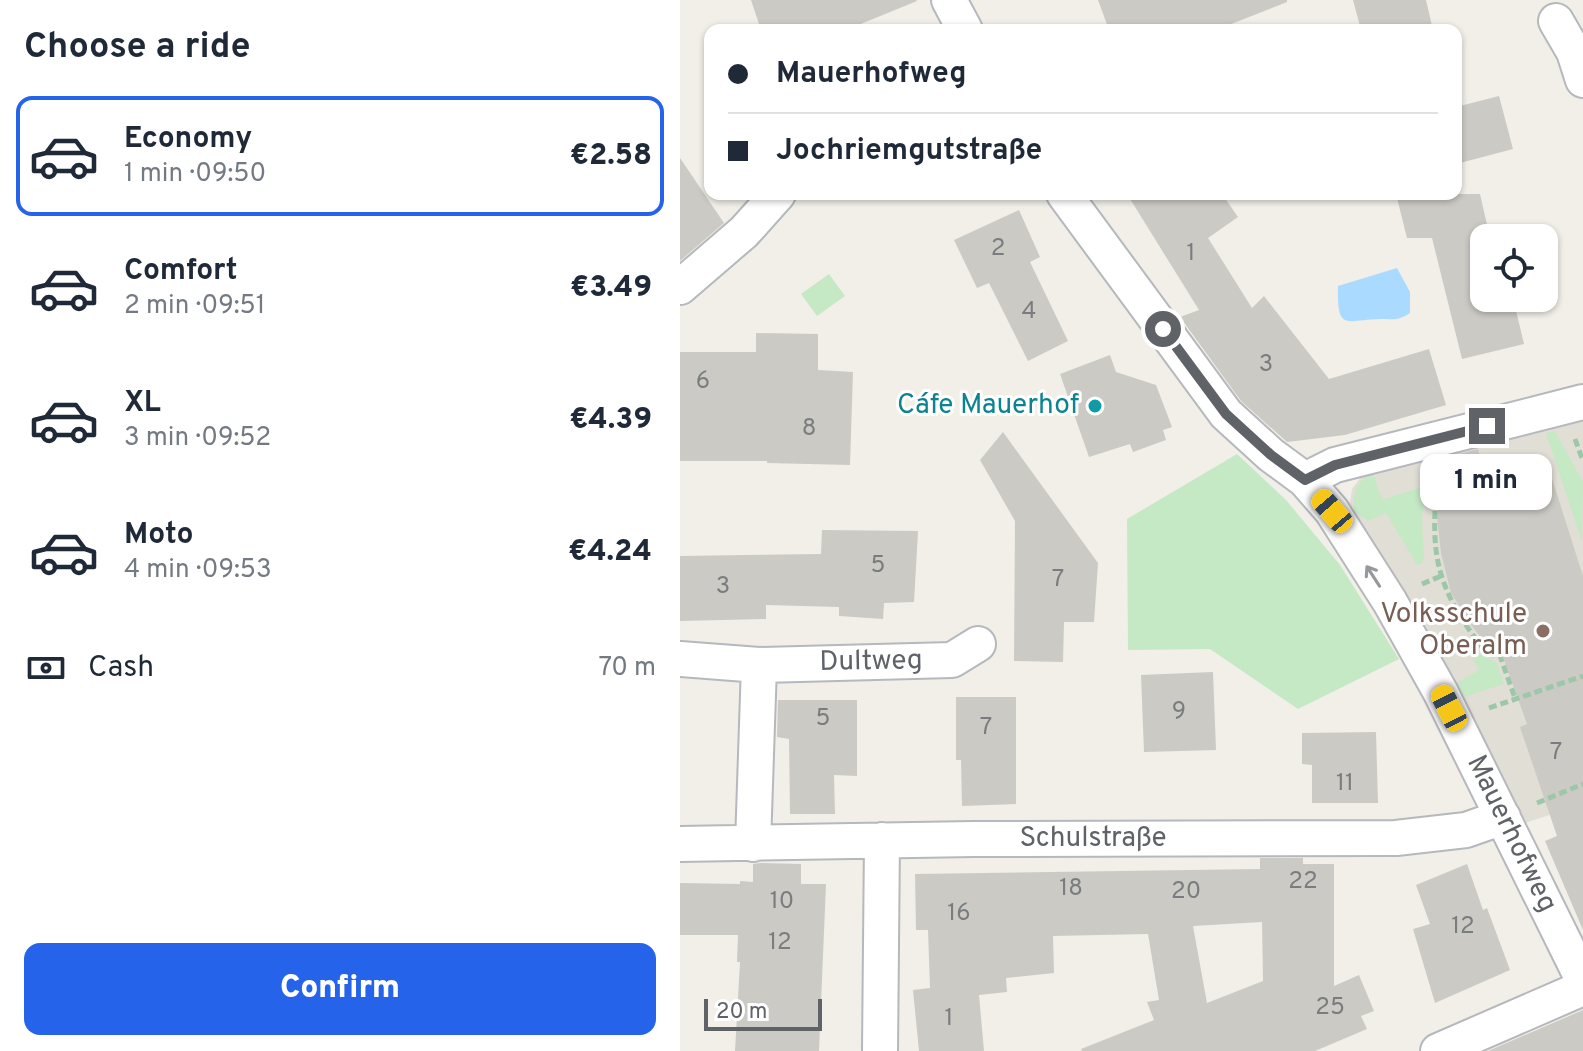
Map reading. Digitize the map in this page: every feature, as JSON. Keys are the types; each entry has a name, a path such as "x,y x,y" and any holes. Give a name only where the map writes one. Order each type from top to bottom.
{"street":[{"path":"949,0 962,24"},
{"path":"1556,21 1574,52 1583,80"},
{"path":"680,287 744,232 773,200"},
{"name":"Mauerhofweg","path":"1068,200 1226,414 1271,455 1305,480 1332,511 1390,602 1457,723 1583,980"},
{"path":"1305,480 1335,465 1583,402"},
{"name":"Dultweg","path":"680,659 759,665 952,660 978,644"},
{"path":"753,844 759,665"},
{"name":"Schulstraße","path":"680,844 1396,838 1466,830 1503,817"},
{"path":"880,1051 882,840"},
{"path":"1438,1051 1583,988"}],"path":[{"path":"1436,439 1439,463 1434,516 1436,556 1443,583 1466,627 1487,654 1500,656 1515,698"},
{"path":"1457,723 1515,698 1583,676"},
{"path":"1503,817 1583,784"}],"shaded area":[{"path":"1583,419 1583,804 1525,823 1355,530 1349,508 1352,489 1361,477 1376,469"}],"green space":[{"path":"829,274 845,296 817,316 801,294"},
{"path":"1555,431 1583,482 1582,542 1546,433"},
{"path":"1237,454 1286,500 1340,565 1399,659 1298,709 1210,649 1128,650 1127,519"},
{"path":"1373,473 1382,500 1425,486 1422,520 1424,558 1421,564 1417,565 1386,513 1368,521 1354,511 1356,488"},
{"path":"1481,654 1497,663 1504,684 1457,699 1450,687 1479,670 1473,660"}],"water":[{"path":"1397,268 1410,292 1410,313 1392,319 1351,321 1342,317 1338,286"}],"building":[{"path":"751,0 917,1 861,24 759,24"},
{"path":"1098,0 1287,0 1231,24 1107,24"},
{"path":"1353,0 1426,0 1432,24 1359,24"},
{"path":"1499,96 1513,149 1462,162 1462,105"},
{"path":"680,158 704,193 704,200 708,200 724,223 680,261"},
{"path":"1462,194 1480,194 1487,224 1470,224 1470,312 1516,312 1524,344 1462,359 1432,238 1407,238 1398,200 1462,200"},
{"path":"1131,200 1226,200 1238,217 1208,238 1252,308 1264,296 1329,379 1429,349 1446,405 1345,435 1287,442 1241,401 1180,317 1199,310"},
{"path":"1019,210 1040,257 1030,262 1068,341 1028,361 989,283 977,288 954,240"},
{"path":"756,333 818,334 818,370 853,372 850,465 680,461 680,352 756,352"},
{"name":"Cáfe Mauerhof","path":"1110,355 1116,372 1156,385 1172,427 1163,430 1166,440 1133,452 1130,444 1089,457 1060,374"},
{"path":"1003,432 1098,563 1094,622 1064,622 1063,662 1014,661 1015,521 980,460"},
{"path":"1478,449 1489,485 1548,466 1583,576 1583,930 1545,841 1557,836 1520,727 1527,724 1499,646 1490,649 1451,593 1441,553 1437,517 1441,481 1449,457"},
{"path":"822,530 918,531 914,602 884,603 883,619 839,616 839,607 766,605 766,619 680,621 680,556 821,554"},
{"path":"1213,672 1216,750 1144,752 1141,675"},
{"path":"956,697 1016,697 1016,804 962,806 961,760 956,760"},
{"path":"778,700 857,700 857,776 834,775 835,814 790,814 789,739 777,737"},
{"path":"1376,732 1378,803 1312,803 1312,765 1302,764 1302,733"},
{"path":"1260,858 1303,858 1303,864 1334,864 1334,986 1359,975 1374,1011 1361,1016 1367,1029 1315,1051 1082,1051 1154,1020 1147,1002 1159,1000 1148,934 1053,936 1054,973 1006,978 1007,992 979,995 984,1051 919,1051 913,990 930,988 928,930 916,930 915,874 1260,869","holes":["1262,922 1263,981 1207,1003 1193,926"]},
{"path":"753,864 801,864 801,884 826,884 819,1051 735,1051 740,962 737,962 738,935 680,935 680,883 753,882"},
{"path":"1467,864 1483,910 1487,908 1510,970 1435,1003 1413,929 1430,924 1416,885"},
{"path":"1583,1010 1583,1051 1488,1051"}],"place":[{"name":"Cáfe Mauerhof","path":"1095,406"},
{"name":"Volksschule Oberalm","path":"1543,631"}],"route":[{"path":"1163,329 1226,414 1271,455 1305,480 1335,465 1487,426"}]}
